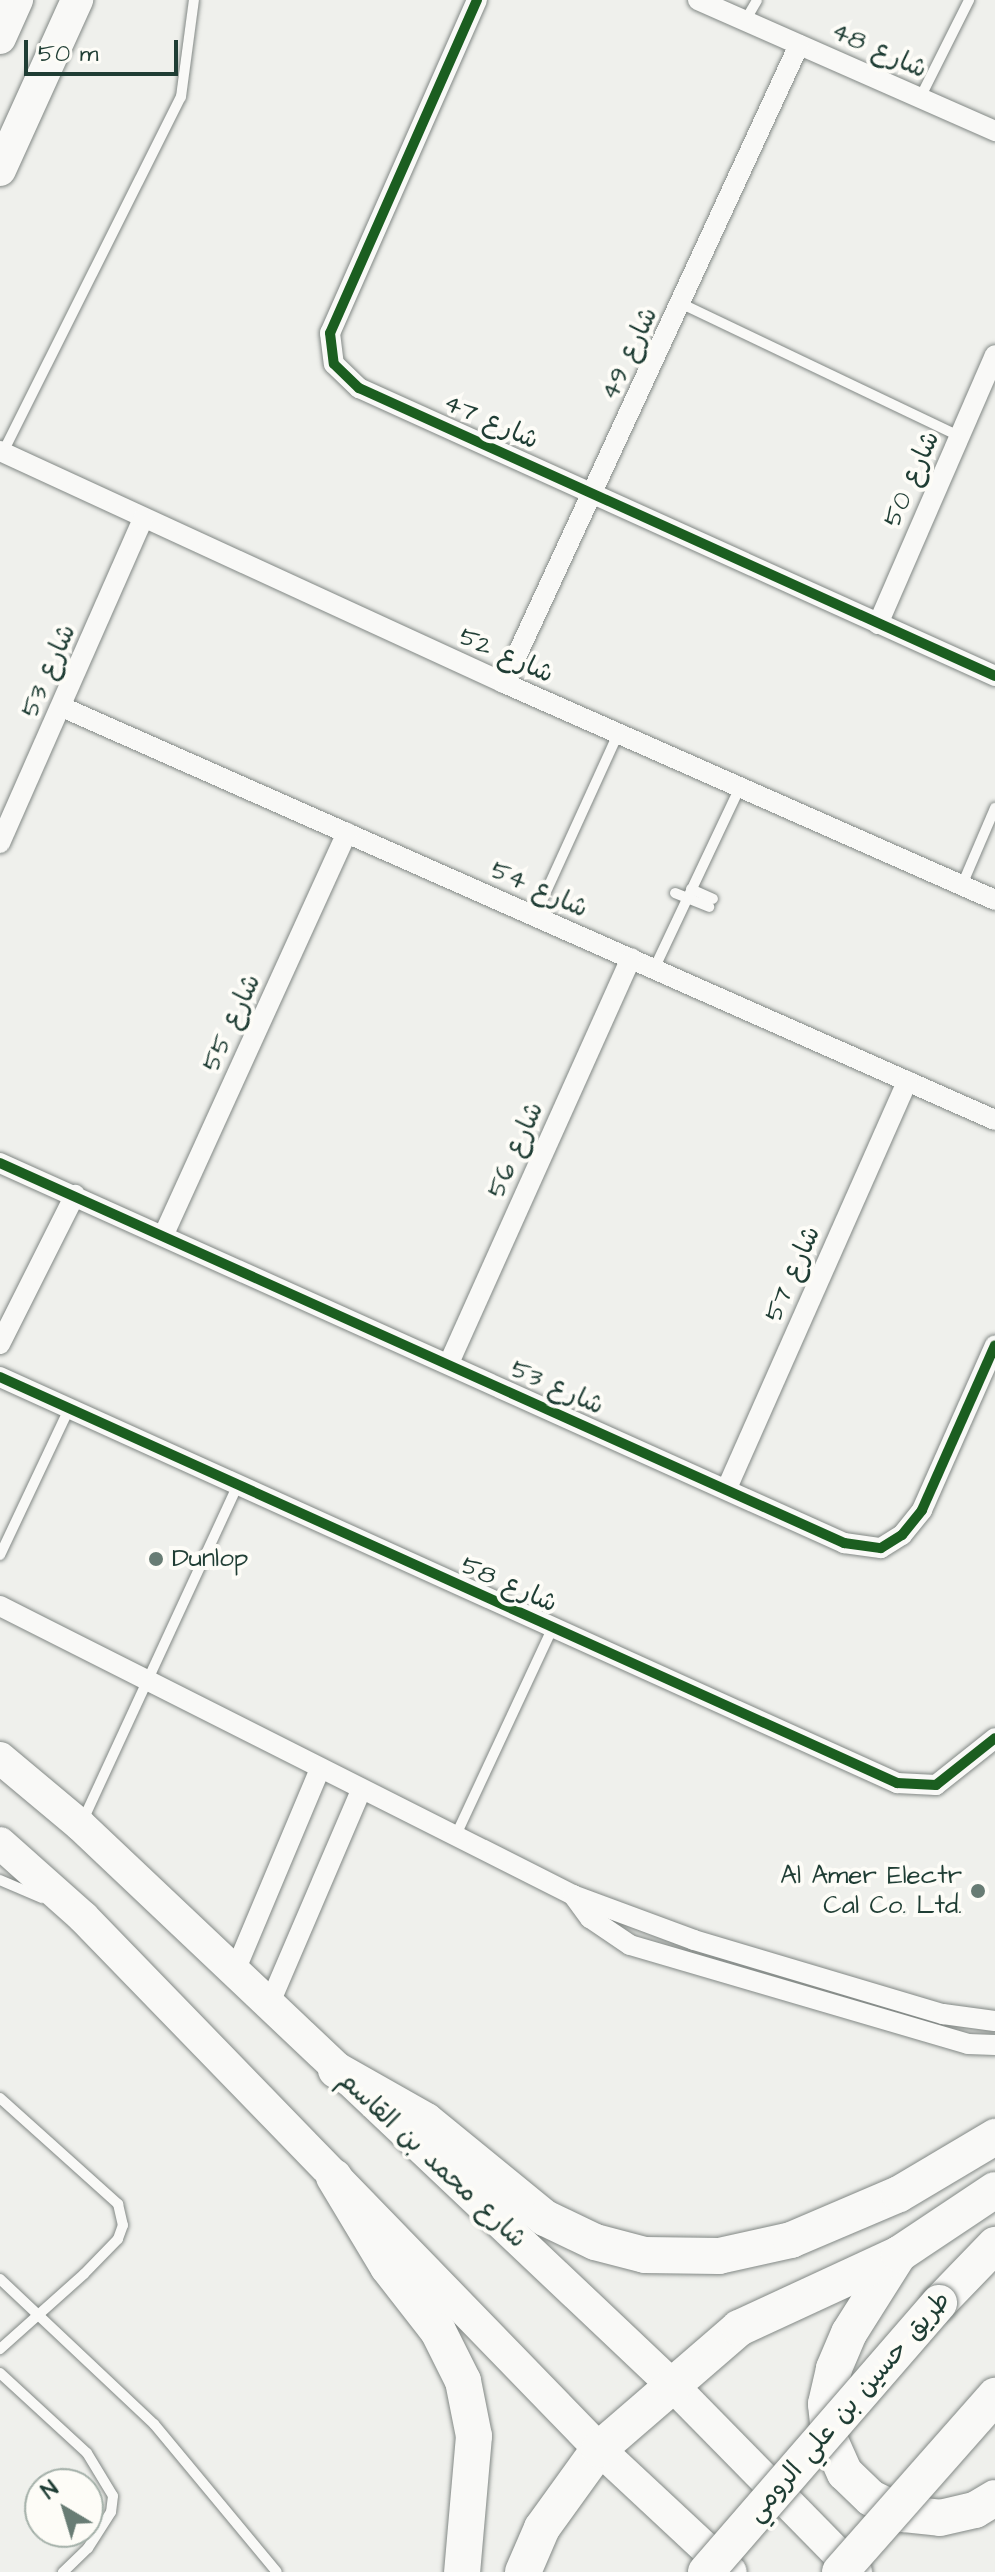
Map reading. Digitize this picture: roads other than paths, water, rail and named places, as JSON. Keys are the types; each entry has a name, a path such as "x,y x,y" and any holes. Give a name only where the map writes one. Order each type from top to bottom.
{"highway":[{"path":"336,2070 426,2121 545,2218 595,2242 645,2255 719,2256 803,2236 899,2194 995,2137"},
{"path":"334,2177 388,2267 438,2331 463,2381 474,2436 462,2572"},
{"path":"523,2572 542,2528 599,2449 739,2328 899,2254 995,2190"},
{"name":"طريق حسين بن علي الرومي","path":"706,2572 939,2303 995,2245"},
{"path":"899,2254 849,2333 834,2369 826,2404 830,2440 845,2473 862,2490 904,2514 940,2518 975,2510 995,2498"},
{"path":"840,2572 995,2396"}],"main road":[{"path":"0,38 17,0"},
{"path":"0,170 77,0"},
{"path":"0,111 14,140"},
{"name":"شارع محمد بن القاسم","path":"0,1758 80,1825 674,2387 856,2572"},
{"path":"0,1843 83,1917 599,2449 731,2572"}],"street":[{"name":"شارع 47","path":"477,0 330,333 334,364 359,388 595,492 995,676"},
{"name":"شارع 48","path":"698,0 995,131"},
{"name":"شارع 49","path":"504,683 682,304 799,45"},
{"name":"شارع 50","path":"878,624 995,355"},
{"name":"شارع 52","path":"1,452 504,683 995,900"},
{"name":"شارع 53","path":"0,843 143,519"},
{"name":"شارع 54","path":"62,707 995,1120"},
{"name":"شارع 55","path":"164,1234 347,833"},
{"name":"شارع 56","path":"449,1363 631,958"},
{"name":"شارع 57","path":"727,1488 907,1081"},
{"name":"شارع 53","path":"0,1163 164,1234 844,1543 881,1548 902,1535 922,1510 995,1345"},
{"path":"0,1344 75,1195"},
{"name":"شارع 58","path":"0,1377 68,1411 897,1783 936,1785 995,1738"},
{"path":"0,1606 454,1839 573,1895 694,1940 943,2014 995,2021"},
{"path":"235,1971 320,1769"},
{"path":"269,2005 361,1790"},
{"path":"573,1895 590,1918 630,1945 968,2044 995,2045"}],"lane":[{"path":"1,452 181,97 194,0"},
{"path":"745,21 757,0"},
{"path":"920,98 969,0"},
{"path":"682,304 959,436"},
{"path":"535,916 618,734"},
{"path":"654,969 740,787"},
{"path":"962,885 995,808"},
{"path":"675,893 689,894 711,903"},
{"path":"0,1555 68,1411"},
{"path":"80,1825 237,1486"},
{"path":"454,1839 552,1629"},
{"path":"0,1880 83,1917"},
{"path":"0,2098 113,2199 123,2218 118,2239 0,2349"},
{"path":"0,2279 154,2424 277,2572"},
{"path":"0,2373 87,2453 113,2496 103,2524 63,2572"}],"place":[{"name":"Dunlop","path":"156,1559"},
{"name":"Al Amer Electr Cal Co. Ltd.","path":"978,1891"}]}
